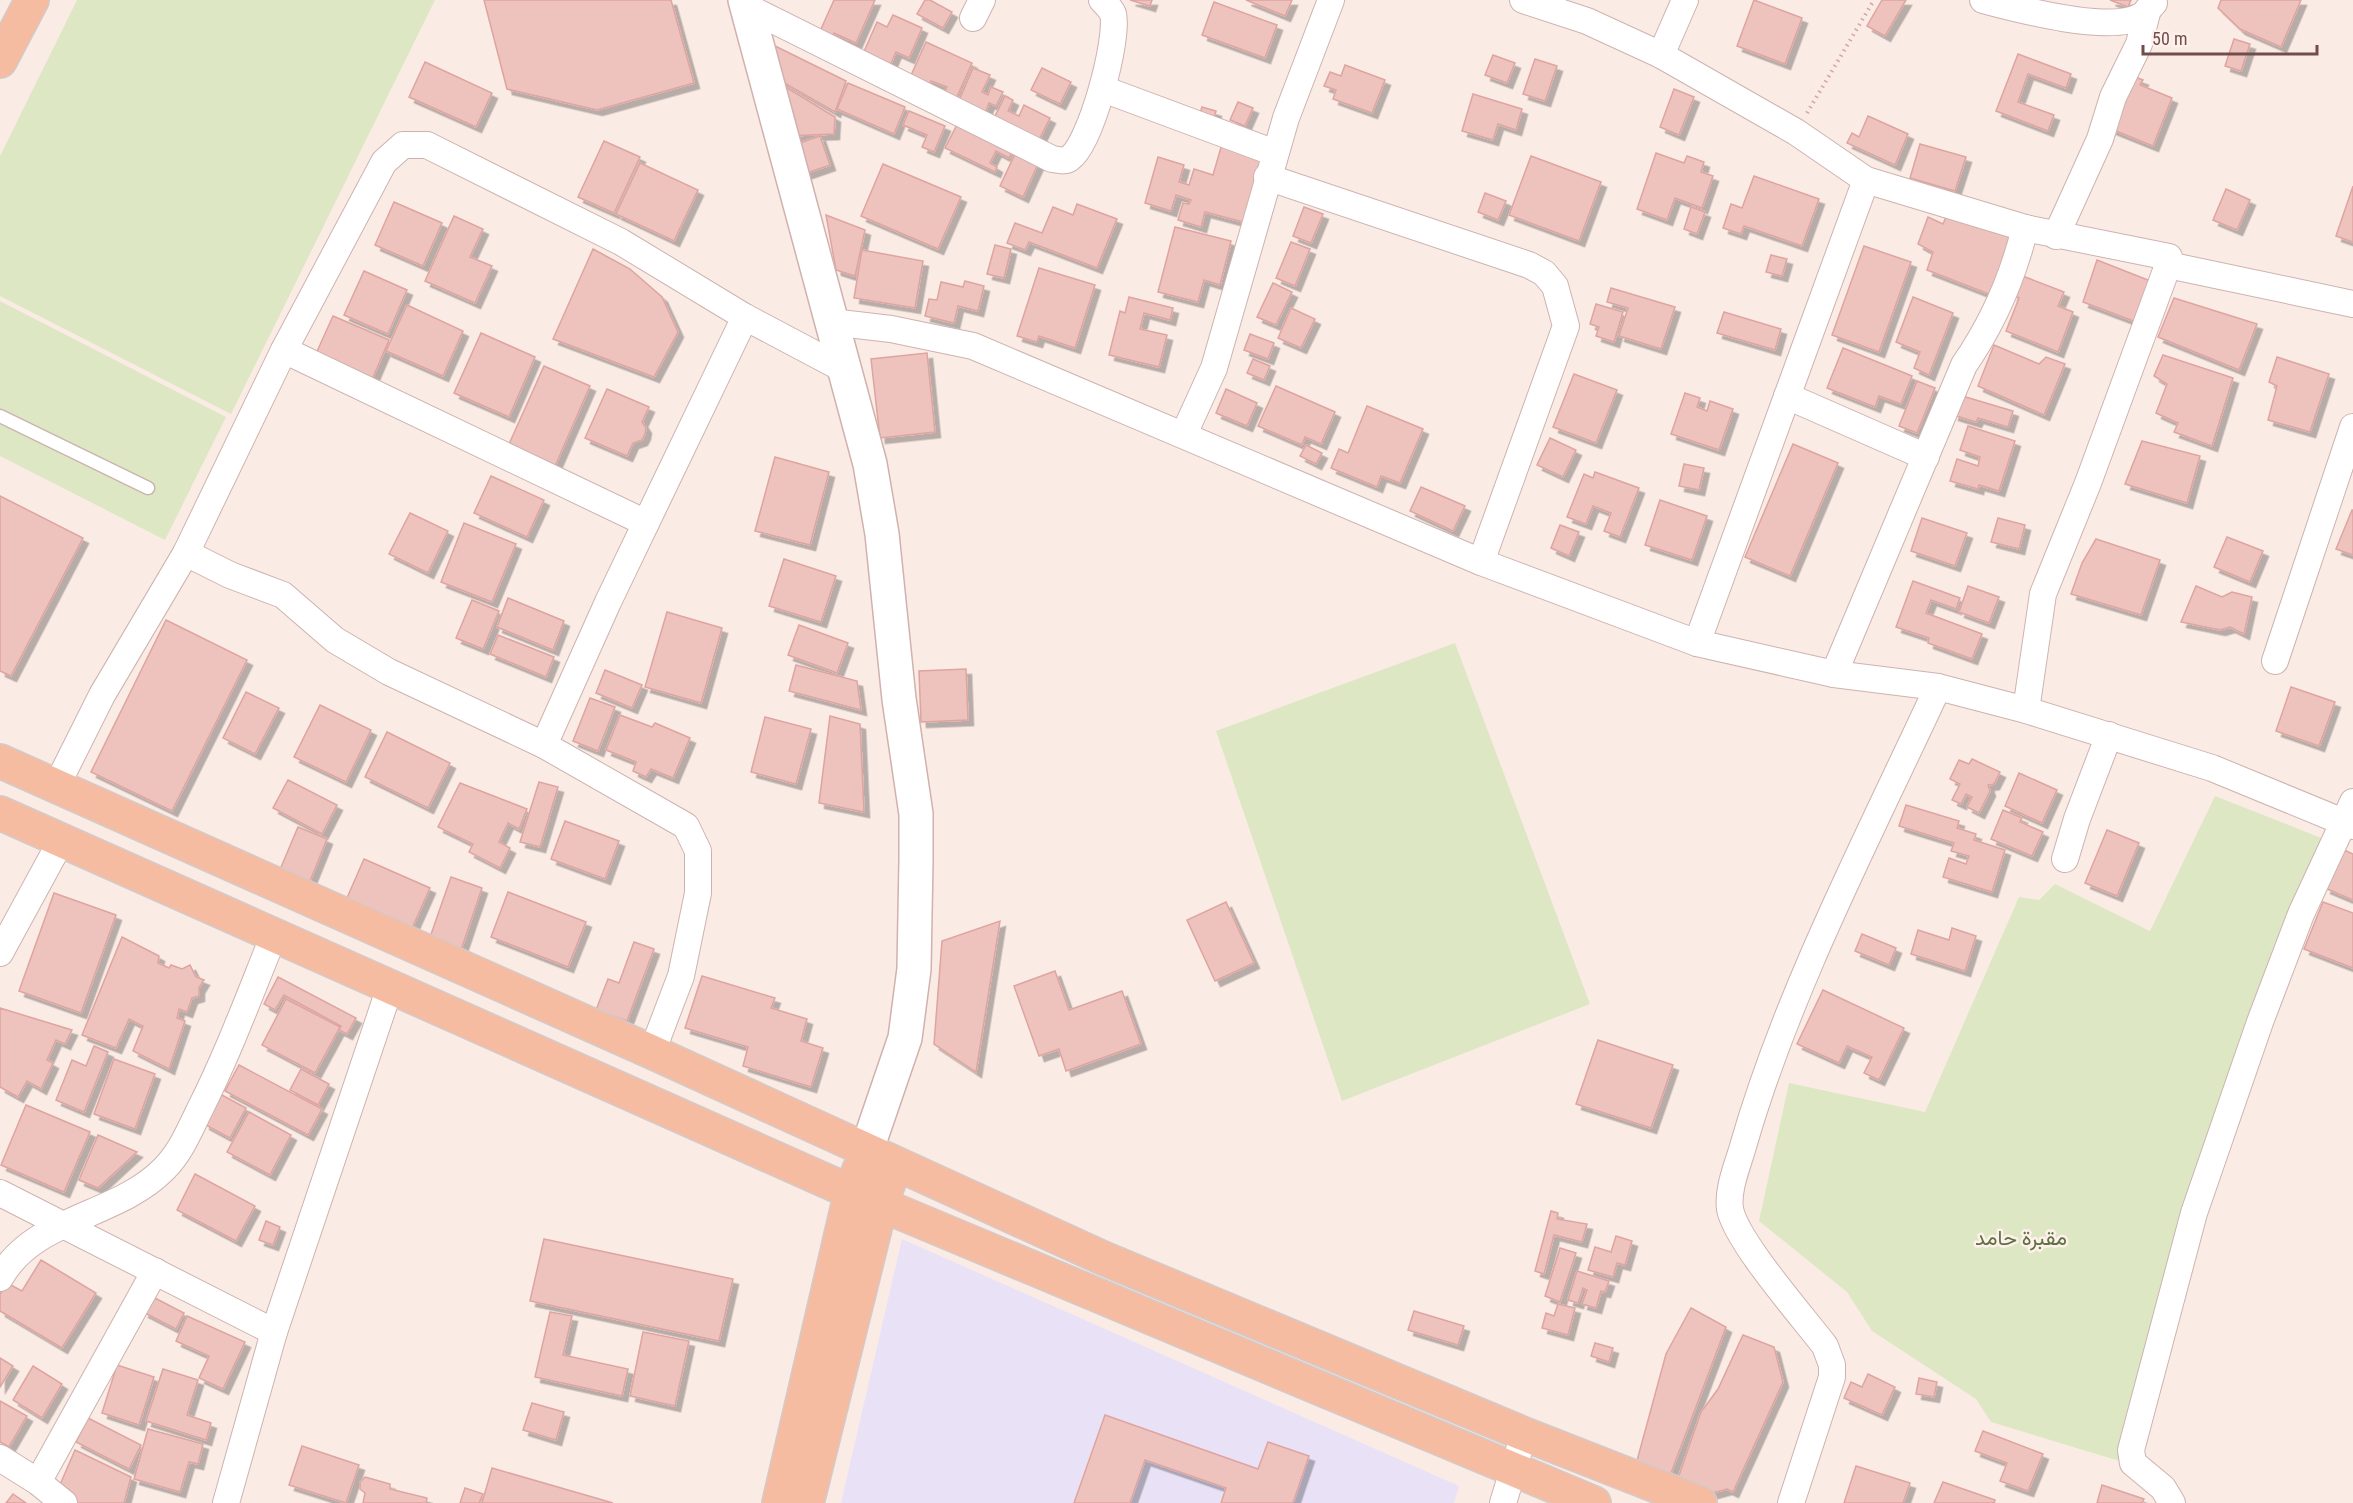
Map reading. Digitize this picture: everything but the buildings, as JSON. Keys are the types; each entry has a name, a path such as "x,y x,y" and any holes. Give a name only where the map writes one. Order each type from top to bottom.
{"main road":[{"path":"0,61 32,0"},
{"path":"746,3 831,322 847,371 870,464 882,534 899,699 916,814 914,969 905,1038 851,1191 779,1503"},
{"path":"0,761 652,1052 866,1152 1103,1258 1524,1434 1700,1503"},
{"path":"0,813 881,1204 1593,1503"},
{"path":"807,1503 881,1204 896,1165"}],"street":[{"path":"746,3 1052,159 1069,159 1078,150 1103,89 1113,27 1112,13 1102,0"},
{"path":"1184,434 1214,368 1271,165 1298,82 1330,0"},
{"path":"1523,0 1587,21 1661,55 1796,132 1866,180 2056,236 2169,257 2088,483 2043,594 2026,710"},
{"path":"1661,55 1685,0"},
{"path":"1983,0 2030,12 2099,22 2140,17 2153,5"},
{"path":"2056,236 2100,139 2113,97 2139,44 2153,5"},
{"path":"1103,89 1271,165 1529,265 1544,273 1555,286 1566,326 1481,562"},
{"path":"57,785 102,694 186,554 284,350 384,162 403,145 415,143 427,145 621,242 745,317 847,371"},
{"path":"1697,643 1866,180"},
{"path":"1834,674 1965,365 1984,337 2012,272 2025,228"},
{"path":"2168,265 2353,304"},
{"path":"544,745 646,523 745,317"},
{"path":"831,322 891,329 973,346 1481,562 1697,643 1834,674 1938,687 2026,710 2212,768 2350,817 2305,905 2260,1022 2194,1213 2131,1450 2133,1463 2163,1488 2172,1503"},
{"path":"284,350 646,523"},
{"path":"1787,396 1926,457"},
{"path":"2276,661 2353,427"},
{"path":"186,554 230,575 283,595 335,640 389,672 544,745 686,826 695,840 698,851 698,893 681,976 652,1052"},
{"path":"1791,1503 1832,1377 1832,1365 1825,1346 1741,1236 1730,1207 1732,1186 1763,1077 1840,896 1938,687"},
{"path":"2065,859 2077,819 2109,735"},
{"path":"0,953 61,841"},
{"path":"0,1278 20,1253 64,1225 124,1200 163,1170 178,1154 219,1072 274,935"},
{"path":"226,1503 274,1332 390,987"},
{"path":"0,1193 274,1332"},
{"path":"38,1482 155,1271"},
{"path":"1503,1503 1524,1434"},
{"path":"0,1458 38,1482 64,1503"}],"lane":[{"path":"0,416 148,488"}],"path":[{"path":"1796,132 1874,0"}],"shaded area":[{"path":"902,1239 1459,1486 1454,1503 841,1503"}],"green space":[{"path":"77,0 435,0 231,414 0,296 0,156"},
{"path":"0,301 226,417 165,540 0,456"},
{"path":"1455,643 1590,1004 1342,1101 1216,731"},
{"name":"مقبرة حامد","path":"2215,796 2334,843 2195,1200 2126,1463 1991,1422 1976,1399 1872,1331 1847,1292 1759,1221 1789,1083 1925,1112 2019,897 2039,900 2055,884 2150,931"}]}
